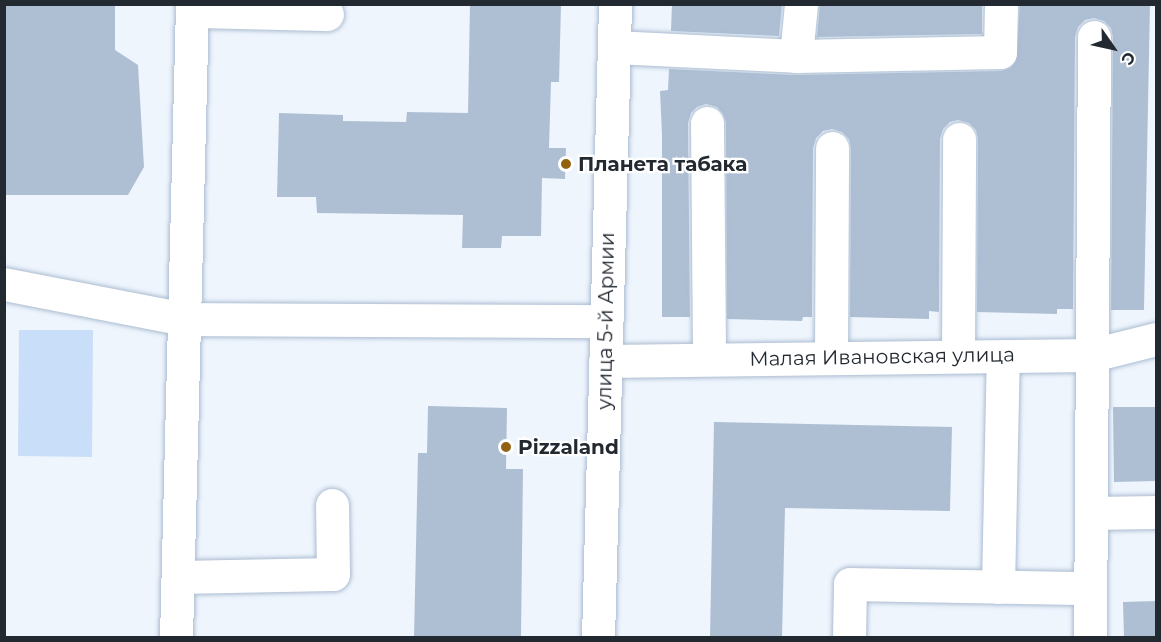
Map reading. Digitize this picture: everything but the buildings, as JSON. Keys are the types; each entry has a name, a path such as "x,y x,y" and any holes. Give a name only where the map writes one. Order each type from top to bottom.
{"street":[{"name":"улица 5-й Армии","path":"598,638 615,4"},
{"path":"796,56 801,4"},
{"path":"614,47 796,56 1000,52 1002,4"},
{"path":"176,638 192,8 327,14"},
{"path":"1090,638 1094,37"},
{"path":"707,123 709,359"},
{"path":"958,356 959,139"},
{"path":"831,358 832,148"},
{"path":"4,284 184,319 606,321"},
{"name":"Малая Ивановская улица","path":"605,360 1092,355 1156,339"},
{"path":"998,587 1003,356"},
{"path":"178,577 333,574 332,505"},
{"path":"1090,513 1156,512"},
{"path":"849,638 850,584 1090,588"}],"shaded area":[{"path":"19,330 93,330 92,457 18,456"}],"place":[{"name":"Планета табака","path":"566,164"},
{"name":"Pizzaland","path":"506,447"}]}
